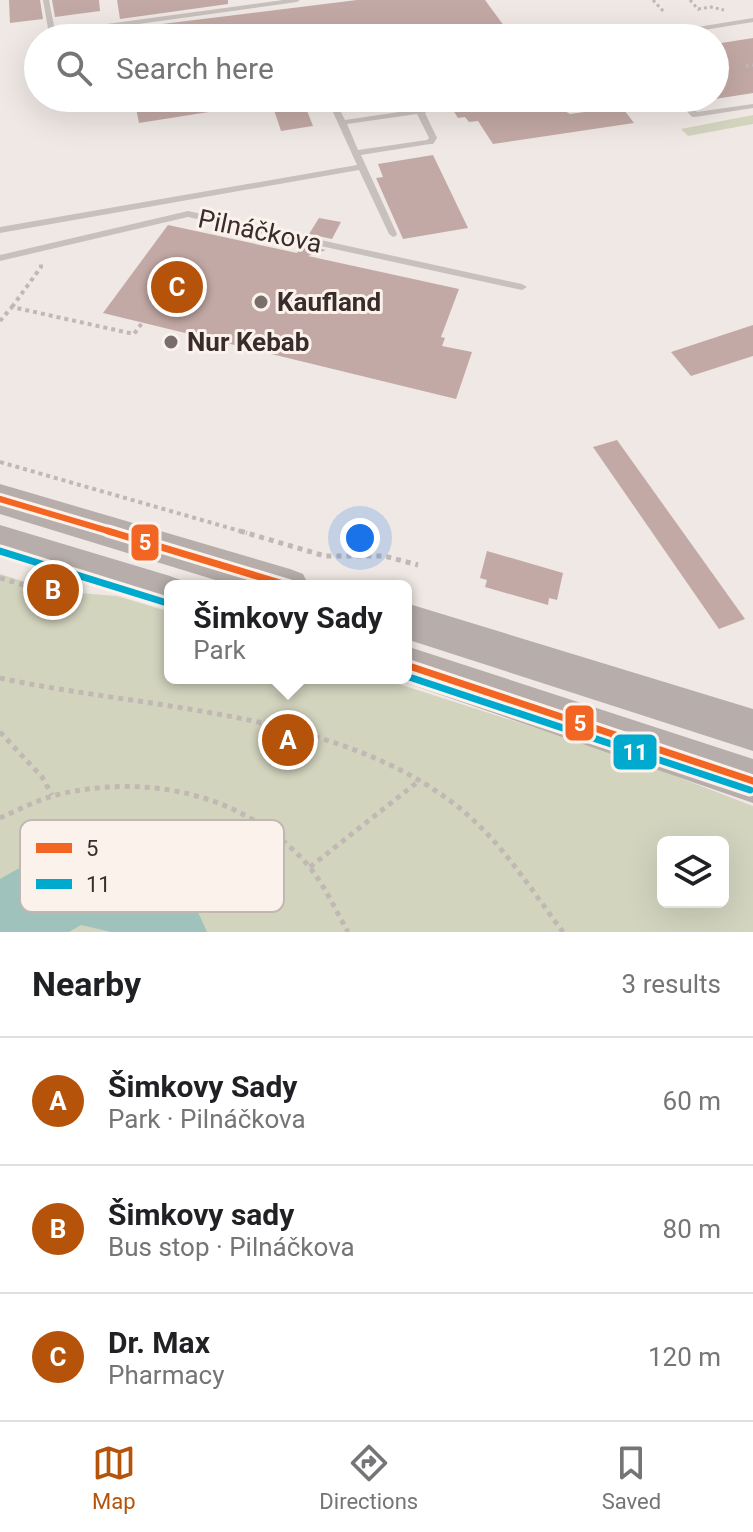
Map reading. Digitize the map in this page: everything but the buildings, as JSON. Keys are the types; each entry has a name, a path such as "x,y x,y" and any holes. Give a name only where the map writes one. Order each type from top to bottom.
{"main road":[{"path":"0,499 270,580"},
{"path":"0,541 164,591"},
{"path":"412,623 753,730"},
{"path":"412,667 650,744 753,781"}],"lane":[{"path":"46,0 50,24"},
{"path":"124,24 297,0"},
{"path":"728,24 753,20"},
{"path":"729,110 753,106"},
{"path":"337,112 393,234"},
{"path":"341,123 410,112"},
{"path":"355,153 430,142 433,138 424,112"},
{"path":"692,112 695,115 714,112"},
{"path":"0,230 361,167"},
{"name":"Pilnáčkova","path":"0,258 188,214 522,287"}],"path":[{"path":"653,0 664,12"},
{"path":"746,66 753,65"},
{"path":"0,321 41,267 42,256"},
{"path":"12,307 134,334 142,323"},
{"path":"0,462 325,556 384,556 418,565"},
{"path":"0,578 58,595"},
{"path":"0,678 60,693 217,715 275,727 356,751 420,780 461,809 490,837 563,932"},
{"path":"0,732 42,777 53,796"},
{"path":"310,867 420,780"},
{"path":"0,818 53,796 94,787 134,784 207,796 257,820"},
{"path":"284,844 310,867 348,932"}],"green space":[{"path":"753,115 753,124 688,136 681,129"},
{"path":"0,574 55,591 117,596 164,610 164,684 399,684 623,756 753,806 753,932 0,932"}],"water":[{"path":"20,868 20,912 197,912 207,932 111,932 81,925 69,932 0,932 0,879"}],"transit line":[{"name":"5","path":"0,499 270,580"},
{"name":"11","path":"0,551 164,602"},
{"name":"5","path":"412,667 753,781"},
{"name":"11","path":"412,678 750,790"}],"place":[{"name":"Dr. Max","path":"177,287"},
{"name":"Kaufland","path":"261,302"},
{"name":"Nur Kebab","path":"171,342"},
{"name":"Šimkovy sady","path":"53,590"},
{"name":"Šimkovy Sady","path":"288,740"}]}
